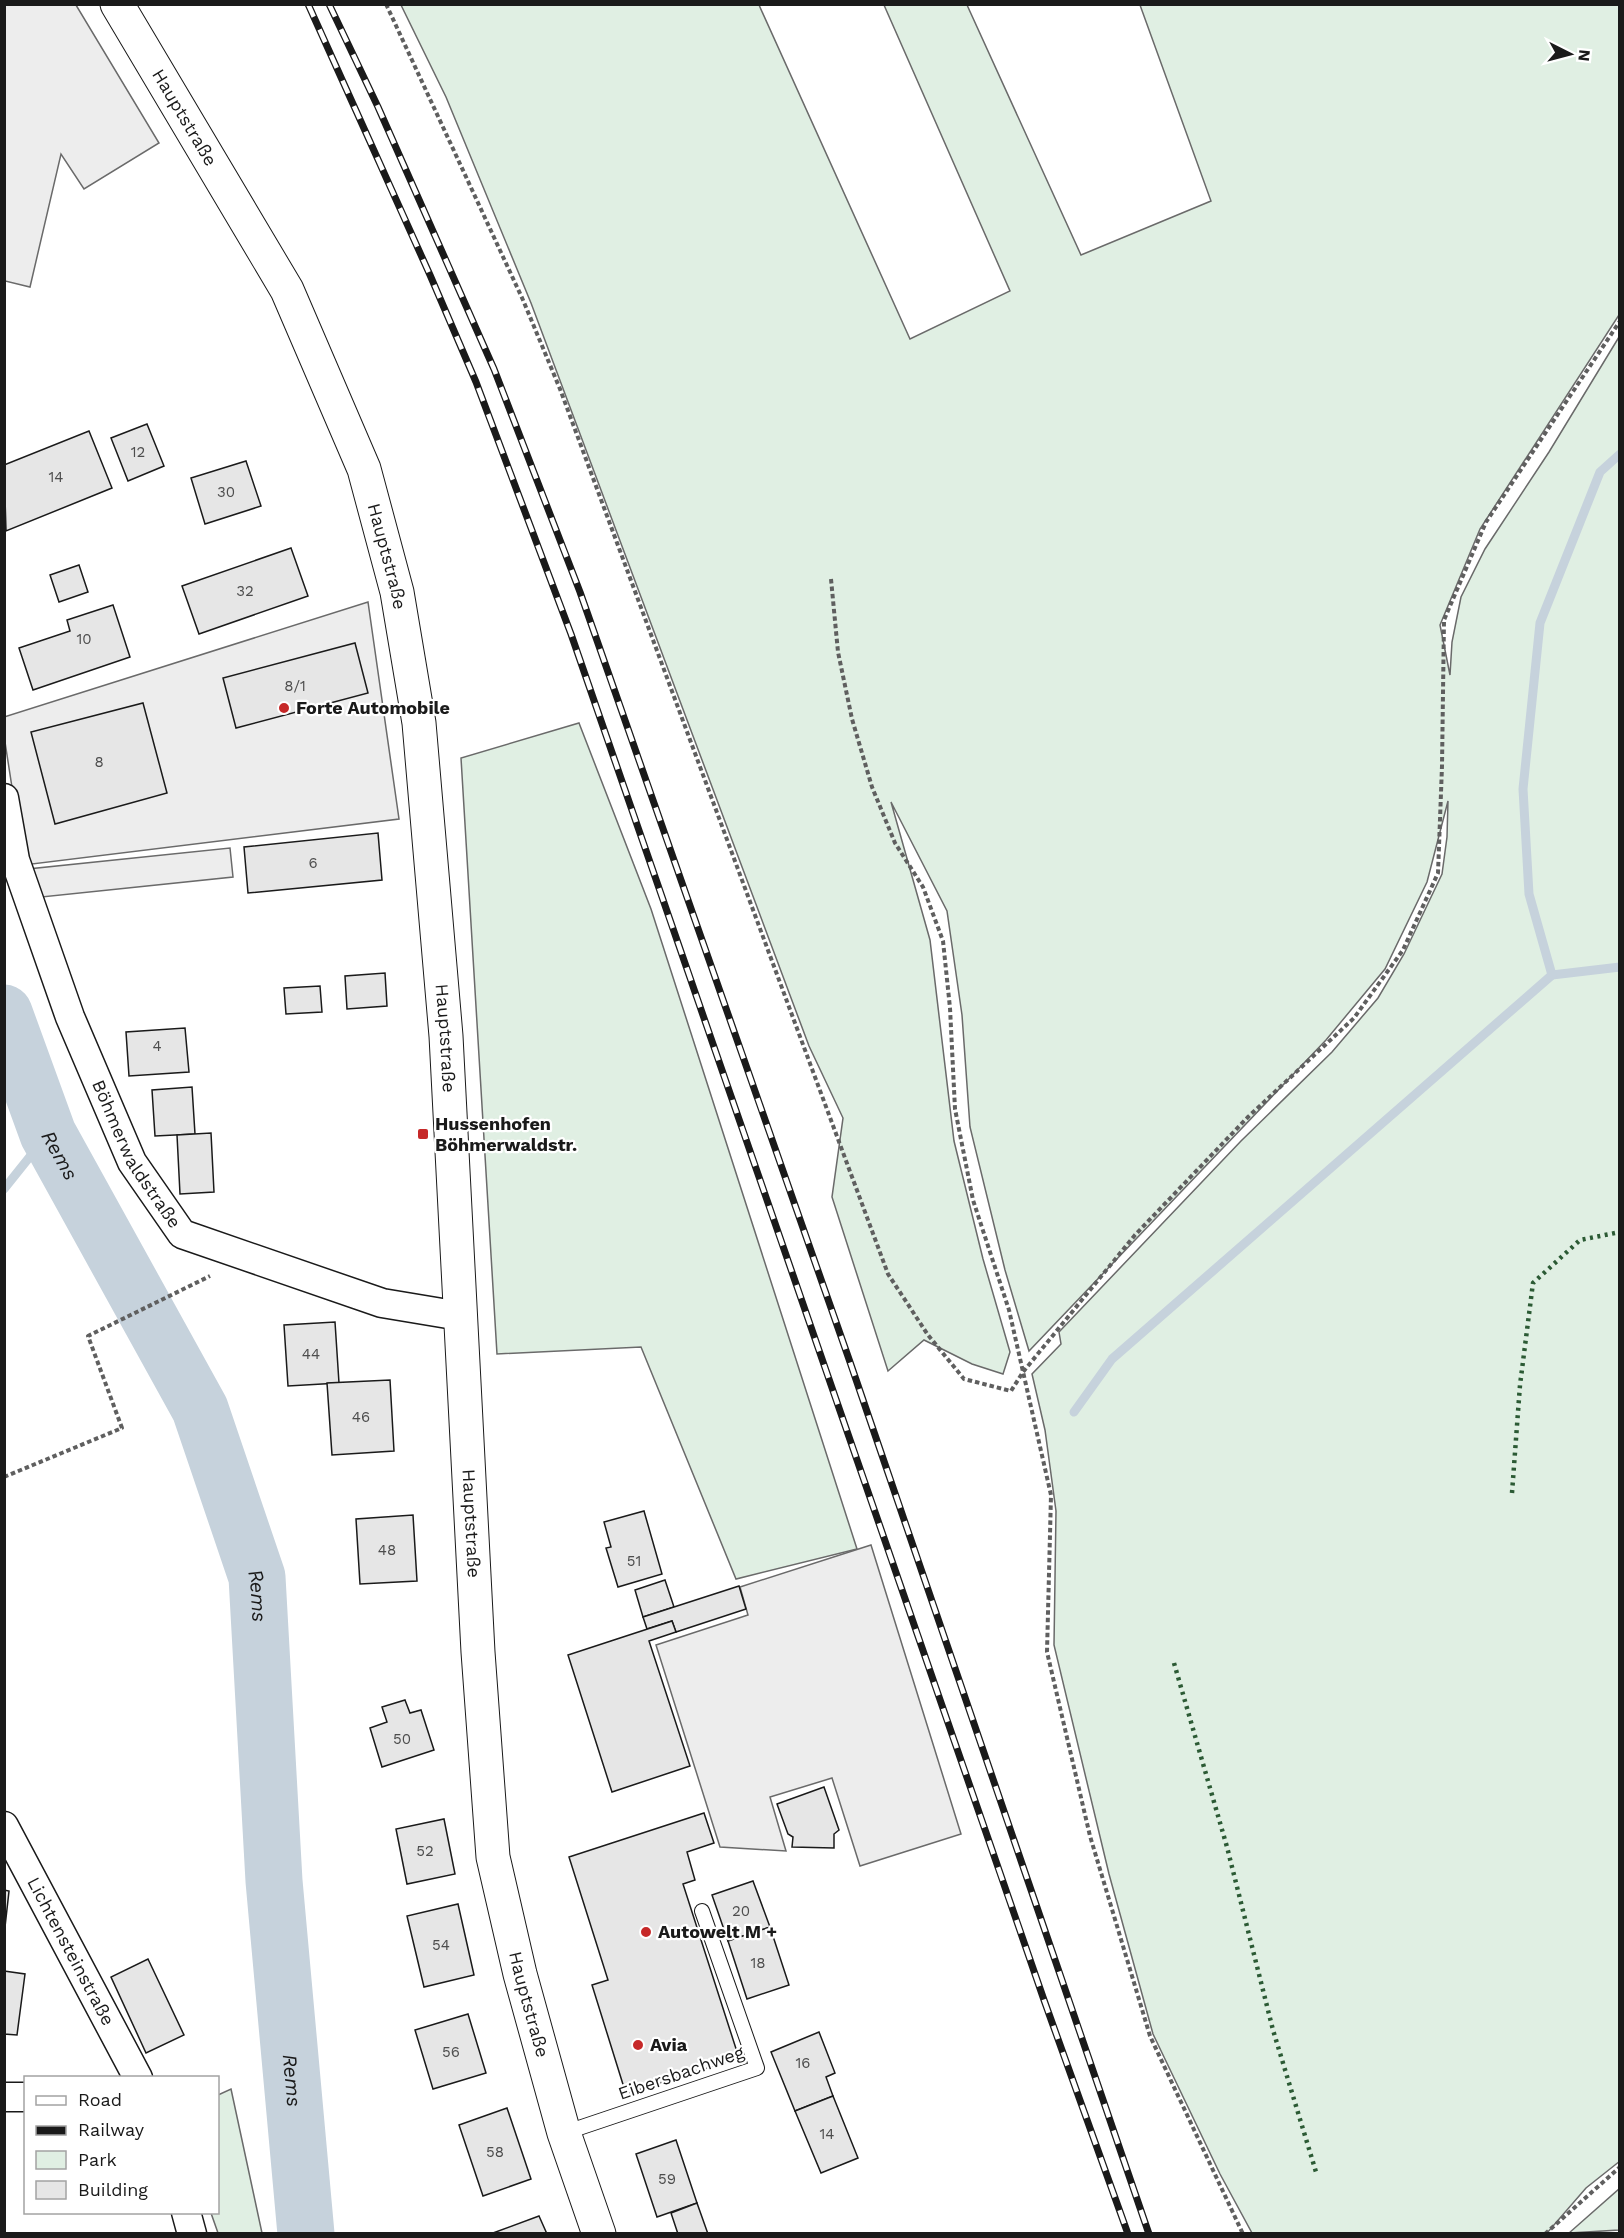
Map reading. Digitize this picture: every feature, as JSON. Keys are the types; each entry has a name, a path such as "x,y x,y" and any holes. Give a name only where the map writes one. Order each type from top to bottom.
{"street":[{"name":"Hauptstraße","path":"117,4 287,290 364,469 397,592 420,735 446,1036 484,1744 493,1857 520,1974 564,2133 599,2234"},
{"name":"Böhmerwaldstraße","path":"4,798 15,860 70,1017 132,1162 182,1234 382,1303 460,1316"},
{"name":"Lichtensteinstraße","path":"4,1826 137,2076"},
{"path":"4,2097 24,2097"},
{"path":"187,2214 192,2234"}],"lane":[{"name":"Eibersbachweg","path":"564,2133 758,2068 702,1911"}],"path":[{"path":"386,4 518,290 560,388 888,1274 928,1335 964,1379 1011,1391 1023,1372 1135,1235 1248,1117 1354,1018 1403,950 1438,873 1444,620 1486,522 1620,321"},
{"path":"831,579 838,652 852,719 872,787 895,843 923,887 943,941 950,1008 955,1109 973,1200 1008,1310 1051,1495 1047,1652 1090,1836 1150,2037 1243,2234"},
{"path":"4,1477 122,1428 88,1336 159,1299 249,1258"},
{"path":"1545,2234 1620,2167"}],"green space":[{"path":"401,5 759,5 910,339 1010,291 884,5 967,5 1081,255 1211,201 1140,5 1619,5 1619,315 1480,529 1440,625 1450,675 1452,642 1461,597 1485,549 1549,452 1619,337 1620,2161 1586,2188 1547,2233 1252,2233 1220,2174 1153,2034 1109,1874 1054,1645 1056,1511 1045,1430 1032,1374 1061,1344 1059,1332 1241,1141 1332,1052 1378,998 1404,954 1442,874 1447,837 1448,801 1427,882 1385,969 1326,1040 1029,1351 1005,1270 970,1127 962,1015 947,911 891,802 930,940 954,1141 983,1259 1010,1352 1003,1374 972,1364 924,1340 888,1371 832,1197 843,1118 809,1046 531,303 446,97"},
{"path":"579,723 651,909 857,1549 736,1579 641,1347 497,1354 461,758"},
{"path":"231,2089 262,2233 218,2233 211,2214 219,2214 219,2095"},
{"path":"1619,2189 1619,2230 1569,2233"}],"shaded area":[{"path":"5,4 76,5 159,143 84,189 61,154 30,287 5,281"},
{"path":"368,602 399,819 24,865 5,742 4,717"},
{"path":"230,848 233,877 32,898 28,869"},
{"path":"871,1545 961,1834 860,1866 832,1778 770,1797 786,1851 720,1847 656,1645 748,1615 740,1587"}],"building":[{"path":"147,424 164,466 128,481 111,438"},
{"path":"89,431 112,488 6,531 4,465"},
{"path":"246,461 261,506 205,524 191,478"},
{"path":"291,548 308,596 199,634 182,586"},
{"path":"79,565 88,592 59,602 50,575"},
{"path":"113,605 130,657 33,690 19,648 70,631 67,620"},
{"path":"355,643 368,693 236,728 223,678"},
{"path":"143,703 167,793 55,824 31,732"},
{"path":"378,833 382,880 248,893 244,847"},
{"path":"385,973 387,1006 347,1009 345,976"},
{"path":"320,986 322,1012 286,1014 284,988"},
{"path":"185,1028 189,1072 129,1076 126,1032"},
{"path":"192,1087 195,1134 155,1136 152,1090"},
{"path":"211,1133 214,1192 180,1194 177,1135"},
{"path":"335,1322 339,1383 288,1386 284,1325"},
{"path":"390,1380 394,1451 332,1455 327,1383"},
{"path":"644,1511 662,1574 618,1587 606,1548 611,1547 604,1522"},
{"path":"413,1515 417,1581 360,1584 356,1519"},
{"path":"665,1580 674,1607 643,1617 635,1590"},
{"path":"739,1586 746,1609 676,1632 672,1621 647,1629 643,1617"},
{"path":"672,1621 676,1632 649,1641 690,1766 612,1792 568,1655"},
{"path":"405,1700 410,1713 421,1710 434,1750 382,1767 370,1728 387,1722 382,1707"},
{"path":"824,1787 839,1830 834,1834 834,1848 792,1847 793,1837 788,1834 777,1804"},
{"name":"Autowelt M +","path":"704,1813 714,1843 687,1852 695,1880 683,1884 739,2058 626,2094 592,1985 608,1980 569,1857"},
{"path":"444,1819 455,1874 407,1884 396,1829"},
{"path":"753,1881 770,1927 728,1941 712,1895"},
{"path":"4,1890 9,1891 4,1936"},
{"path":"458,1904 474,1975 424,1987 407,1916"},
{"path":"770,1927 789,1985 747,1999 728,1941"},
{"path":"148,1959 184,2035 146,2053 111,1977"},
{"path":"4,1971 25,1974 17,2035 4,2034"},
{"path":"468,2014 486,2073 433,2089 415,2030"},
{"path":"819,2032 835,2073 826,2077 833,2096 795,2111 771,2052"},
{"path":"833,2096 858,2158 821,2173 795,2111"},
{"path":"507,2108 531,2179 483,2196 459,2125"},
{"path":"676,2140 697,2203 657,2217 636,2154"},
{"path":"697,2203 708,2234 678,2234 671,2213"},
{"path":"539,2216 547,2234 493,2233"}],"waterway":[{"path":"1074,1412 1112,1359 1552,975 1529,894 1523,789 1540,623 1600,472 1620,454"},
{"path":"1552,975 1620,967"},
{"name":"Rems","path":"4,1013 48,1134 200,1409 257,1577 274,1881 306,2234"},
{"path":"4,1189 48,1134"},
{"path":"257,1577 278,1573"}],"railway":[{"path":"308,4 476,382 571,634 1044,2000 1128,2234"},
{"path":"329,4 378,107 494,369 580,592 850,1362 1149,2234"}],"hedge":[{"path":"1512,1493 1520,1385 1533,1283 1580,1240 1620,1232"},
{"path":"1174,1663 1227,1847 1273,2030 1316,2172"}],"place":[{"name":"Forte Automobile","path":"284,708"},
{"name":"Hussenhofen Böhmerwaldstr.","path":"423,1134"},
{"name":"Autowelt M +","path":"646,1932"},
{"name":"Avia","path":"638,2045"}]}
